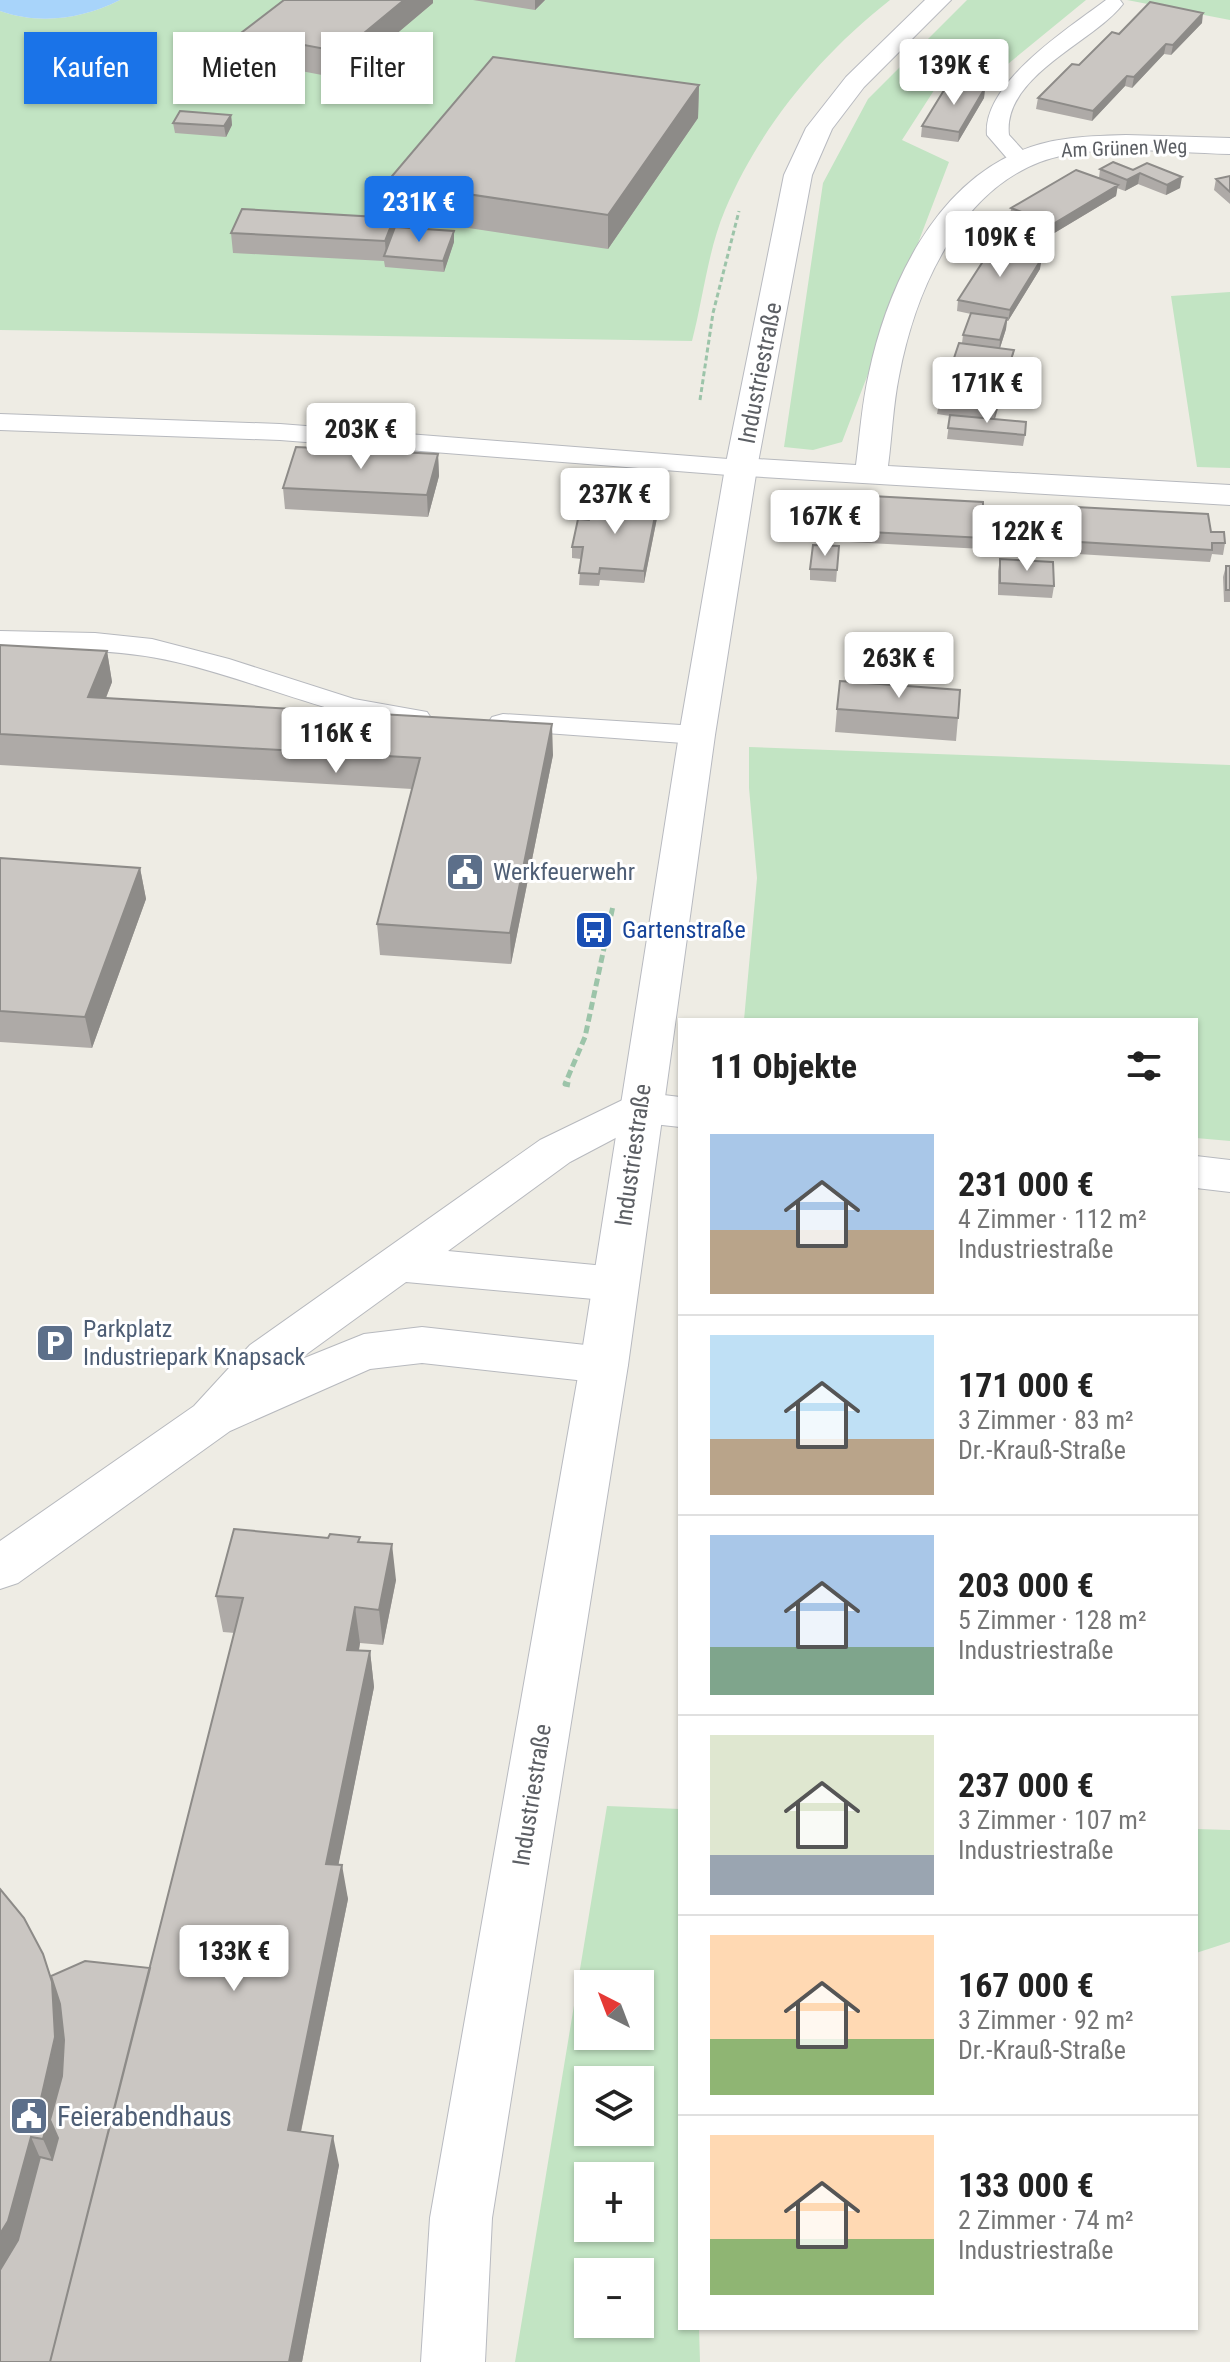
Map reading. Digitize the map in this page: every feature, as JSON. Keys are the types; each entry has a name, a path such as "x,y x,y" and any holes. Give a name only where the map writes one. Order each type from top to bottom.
{"main road":[{"name":"Industriestraße","path":"453,2362 461,2218 616,1284 660,1109 697,735 741,468 798,175 819,128 855,82 939,0"},
{"name":"Am Grünen Weg","path":"871,473 890,348 917,277 947,220 987,177 1020,159 1065,147 1230,146"},
{"path":"741,468 1230,495"},
{"path":"211,1420 267,1358 555,1151 660,1109"},
{"path":"1198,1172 1230,1176"},
{"path":"399,1264 616,1284"},
{"path":"0,1568 211,1420 364,1352 422,1345 604,1365"}],"lane":[{"path":"1020,159 1002,144 996,129 1003,106 1026,74 1113,4"},
{"path":"0,422 280,432 741,468"},
{"path":"0,640 151,647 280,683 374,715 451,720"},
{"path":"482,722 697,735"}],"green space":[{"path":"120,0 890,0 840,44 794,94 739,179 719,225 692,341 0,330 0,11 46,19 76,16"},
{"path":"967,0 1086,0 981,86 940,81 902,140 949,162 842,442 813,450 784,447 823,183 868,99"},
{"path":"1127,0 1230,0 1230,20"},
{"path":"1230,292 1230,468 1197,467 1171,296"},
{"path":"749,747 1230,765 1230,1141 1198,1138 1198,1018 744,1018 757,878 749,788"},
{"path":"607,1806 678,1809 678,2330 699,2330 700,2362 515,2362 574,2005 574,2050 654,2050 654,1970 580,1970"},
{"path":"1198,1829 1230,1830 1230,1942 1198,1952"}],"water":[{"path":"0,0 120,0 76,16 46,19 0,11"}],"building":[{"path":"284,0 404,0 365,32 321,32 321,48 305,45 305,32 242,32"},
{"path":"1150,2 1203,13 1173,45 1166,44 1134,77 1127,76 1093,111 1038,98 1072,64 1079,65 1112,32 1119,34"},
{"path":"493,57 699,85 608,215 387,182"},
{"path":"949,82 985,88 959,132 922,126"},
{"path":"180,111 231,115 224,126 173,123"},
{"path":"1113,162 1133,170 1147,163 1182,177 1167,185 1140,173 1127,180 1100,169"},
{"path":"1076,170 1118,185 1053,224 1011,208"},
{"path":"1230,176 1230,192 1216,179"},
{"path":"242,209 394,218 385,241 231,233"},
{"path":"1014,223 1047,230 1033,248 1000,241"},
{"path":"395,227 454,231 443,261 384,256"},
{"path":"991,249 1042,258 1010,310 958,300"},
{"path":"971,313 1007,318 1000,340 963,335"},
{"path":"959,343 1014,350 995,410 939,403"},
{"path":"950,415 1026,422 1025,435 948,428"},
{"path":"296,447 438,454 427,495 283,488"},
{"path":"852,495 983,502 983,519 997,520 998,531 983,530 984,538 850,531 850,523 837,522 837,512 851,512"},
{"path":"597,496 615,497 614,503 657,506 644,571 600,568 599,574 579,573 583,547 572,547 578,519 589,520"},
{"path":"1076,507 1208,514 1211,532 1224,532 1225,543 1212,543 1212,550 1063,541 1062,523 1076,524"},
{"path":"813,545 839,546 837,570 810,569"},
{"path":"1000,559 1053,562 1054,586 1000,583"},
{"path":"1226,566 1230,566 1230,590 1226,590"},
{"path":"0,645 107,651 88,697 552,724 510,933 377,924 420,758 0,734"},
{"path":"840,681 960,690 958,718 837,709"},
{"path":"0,858 140,868 85,1017 0,1011"},
{"path":"234,1529 328,1538 330,1534 360,1537 358,1542 392,1544 379,1610 355,1607 347,1650 370,1651 326,1864 342,1865 288,2130 333,2136 289,2362 50,2362 243,1598 216,1596"},
{"name":"Feierabendhaus","path":"0,1889 24,1918 43,1954 52,1982 55,2037 37,2116 49,2117 43,2139 31,2137 8,2221 0,2234"},
{"path":"85,1961 150,1968 50,2362 0,2362 0,2270 18,2240 40,2157 52,2160 58,2138 50,2120 62,2076 64,2040 60,2004 51,1976"}],"place":[{"name":"Werkfeuerwehr","path":"465,872"},
{"name":"Gartenstraße","path":"594,930"},
{"name":"Parkplatz Industriepark Knapsack","path":"55,1343"},
{"name":"Feierabendhaus","path":"29,2116"}]}
